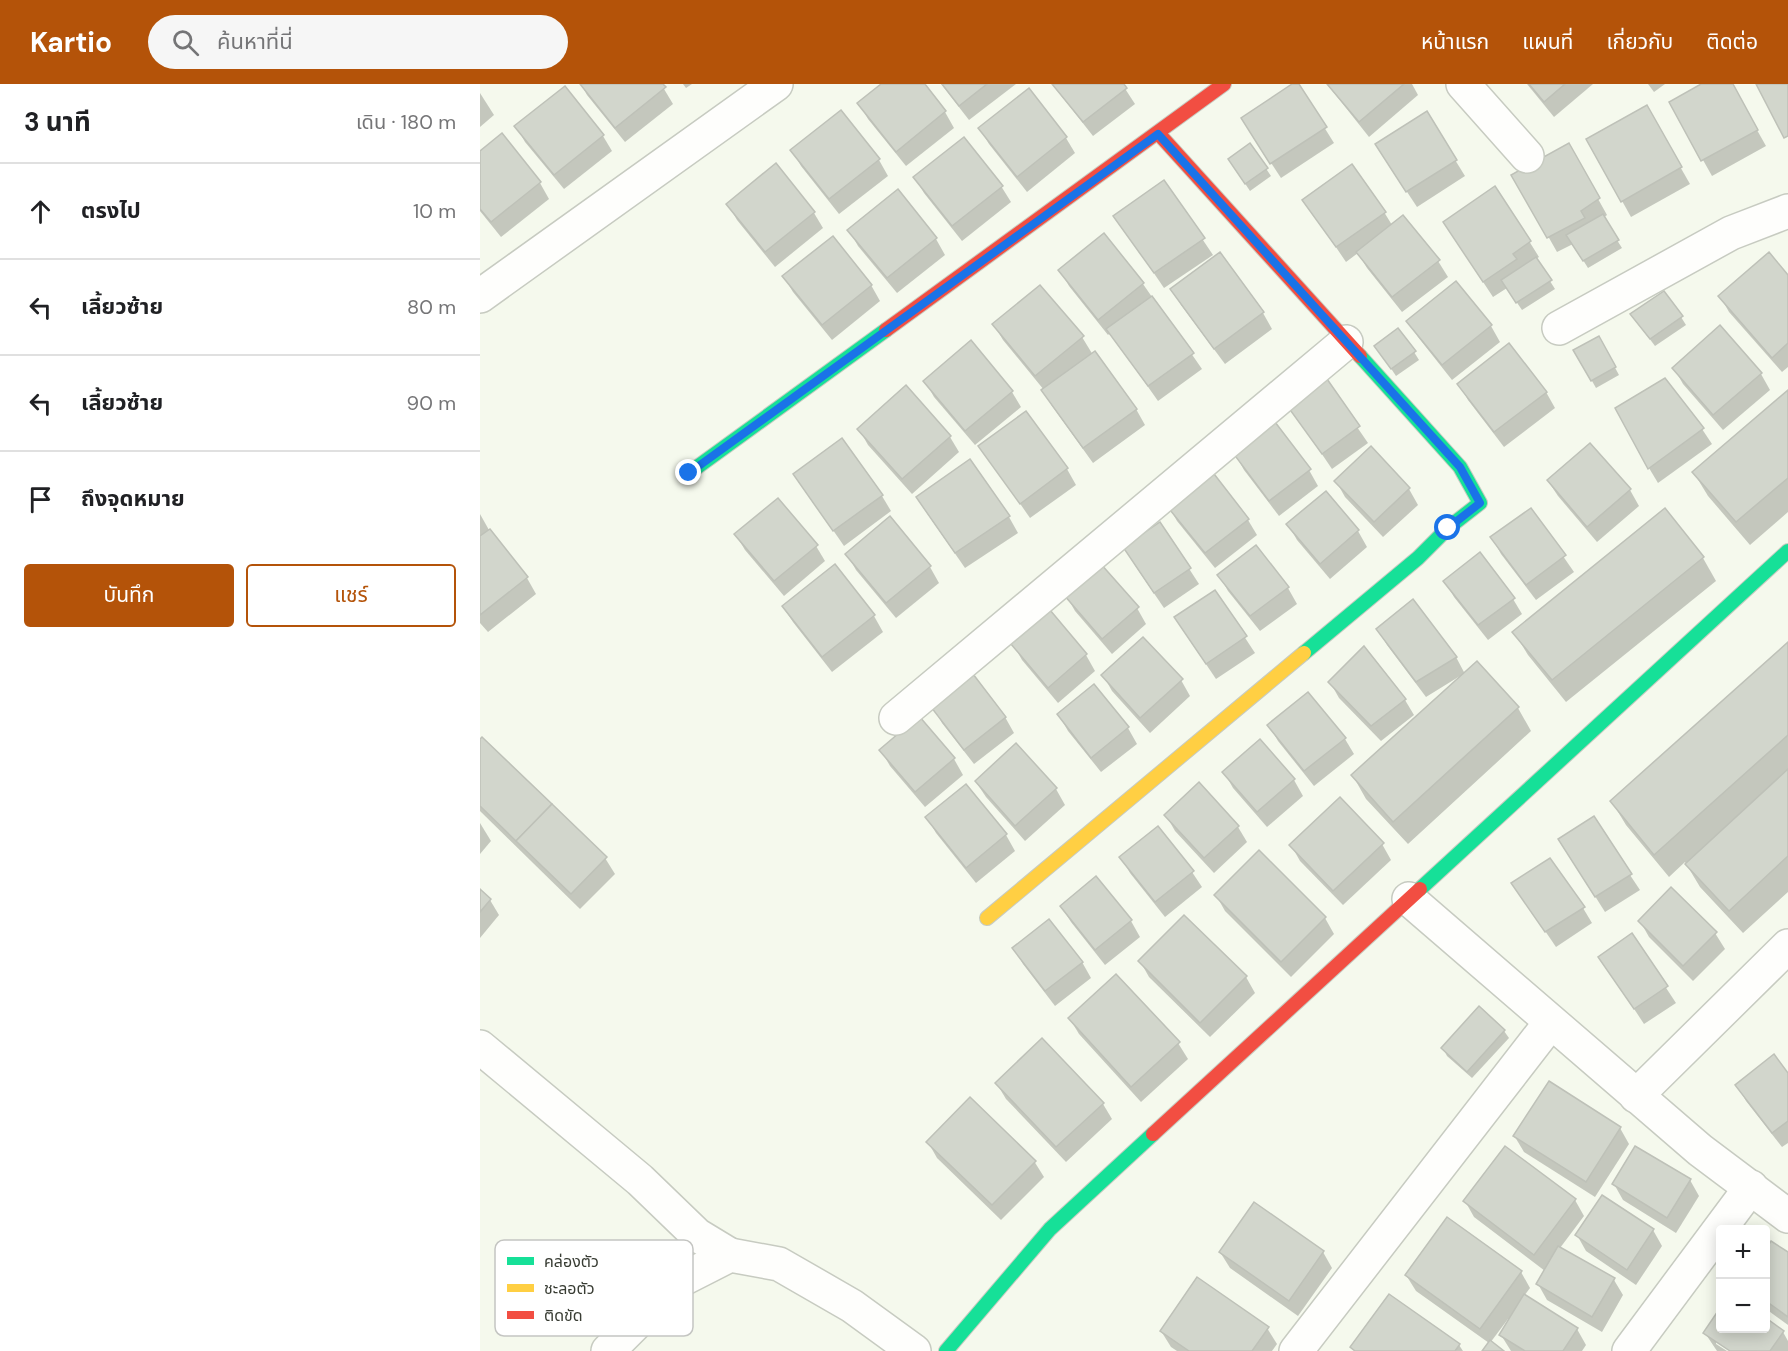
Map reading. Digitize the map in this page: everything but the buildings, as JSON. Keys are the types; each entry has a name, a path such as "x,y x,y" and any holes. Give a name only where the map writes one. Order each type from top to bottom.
{"street":[{"path":"483,287 776,84"},
{"path":"689,473 1224,84"},
{"path":"1463,84 1527,156"},
{"path":"987,918 1418,558 1448,528 1480,503 1460,467 1158,134"},
{"path":"1559,328 1731,233 1788,211"},
{"path":"896,718 1346,342"},
{"path":"946,1351 1050,1229 1788,551"},
{"path":"1409,899 1700,1150 1788,1216"},
{"path":"1636,1096 1788,946"},
{"path":"1296,1351 1551,1022"},
{"path":"480,1047 640,1180 697,1235 730,1255 779,1264 852,1306 914,1351"},
{"path":"1629,1351 1751,1187"},
{"path":"693,1274 730,1255"},
{"path":"608,1351 623,1336"}],"traffic: fast":[{"path":"689,473 886,330"},
{"path":"1304,653 1480,503 1460,467 1360,356"},
{"path":"1420,889 1788,551"},
{"path":"946,1351 1050,1229 1153,1134"}],"traffic: slow":[{"path":"987,918 1304,653"}],"traffic: jam":[{"path":"886,330 1224,84"},
{"path":"1158,133 1360,356"},
{"path":"1153,1134 1420,889"}],"route":[{"path":"689,473 1158,134 1460,467 1480,503 1448,528"}]}
